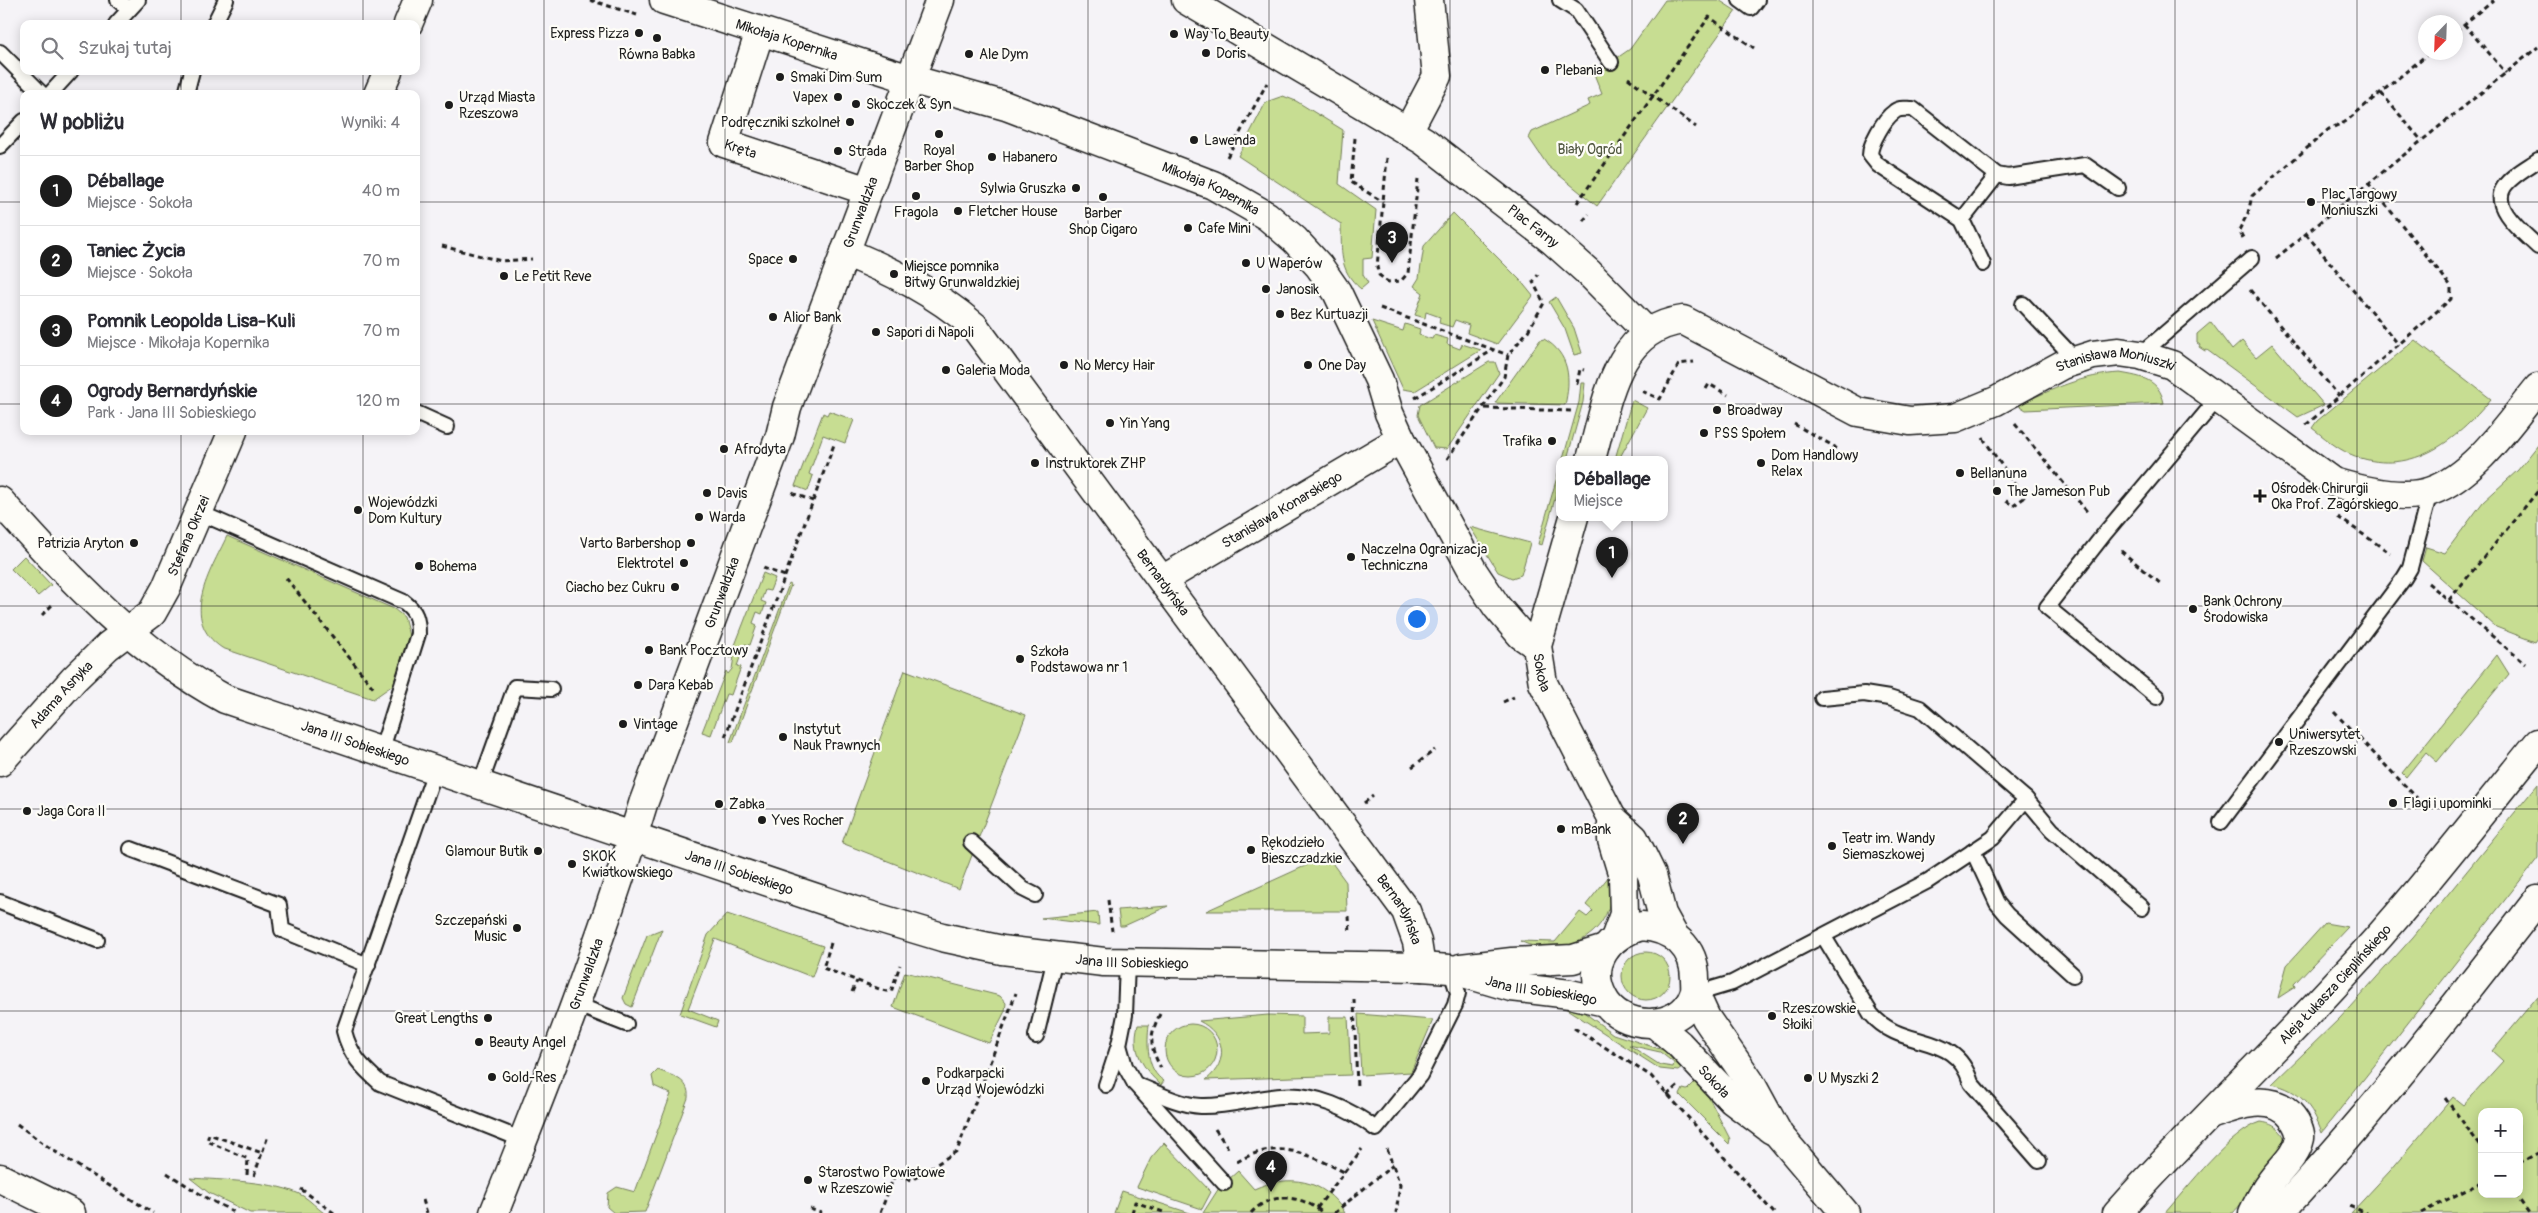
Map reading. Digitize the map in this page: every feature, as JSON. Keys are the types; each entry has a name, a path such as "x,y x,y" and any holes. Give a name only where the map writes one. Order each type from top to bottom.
{"street":[{"path":"410,20 418,0"},
{"name":"Mikołaja Kopernika","path":"664,0 711,7 760,31 910,79 1006,106 1213,185 1268,216 1319,266 1337,292 1379,380 1389,413 1401,439 1473,571 1497,607 1521,635 1537,646"},
{"name":"Grunwaldzka","path":"494,1213 575,1004 627,861 642,804 777,444 787,407 940,0"},
{"name":"Plac Farny","path":"1186,0 1408,131 1553,241 1589,273 1647,332"},
{"path":"1408,131 1437,76 1429,0"},
{"name":"Kręta","path":"760,31 724,142 868,191"},
{"path":"380,90 386,75"},
{"name":"Bernardyńska","path":"846,252 901,275 944,302 974,326 1406,911 1417,942 1421,967"},
{"name":"Stanisława Moniuszki","path":"1647,332 1666,322 1684,320 1858,412 1910,421 1955,418 1996,401 2036,378 2076,360 2093,355 2119,352 2140,355 2172,365 2219,396 2333,482 2364,491 2396,494 2430,492 2452,481 2499,437 2538,388"},
{"path":"1592,456 1620,364 1647,332"},
{"name":"Stefana Okrzei","path":"129,632 152,613 231,435"},
{"name":"Stanisława Konarskiego","path":"1162,580 1401,439"},
{"name":"Jana III Sobieskiego","path":"0,501 75,584 129,632 177,669 225,698 633,837 852,910 942,937 1055,958 1126,963 1450,969 1512,962 1573,959 1610,943"},
{"name":"Sokoła","path":"1573,521 1537,646 1543,683 1612,818 1634,838 1652,875 1662,914 1673,934"},
{"name":"Adama Asnyka","path":"0,762 74,679 108,646 129,632"},
{"name":"Aleja Łukasza Cieplińskiego","path":"2117,1213 2206,1117 2318,1003 2384,932 2538,743"},
{"name":"Sokoła","path":"1610,943 1624,914 1623,876 1612,840 1612,818"},
{"path":"2279,1213 2338,1149 2434,1033 2538,900"},
{"path":"1642,926 1654,927 1673,934 1685,945 1693,960 1694,994 1679,1013 1663,1021 1633,1022 1618,1015 1605,1002 1600,992 1598,969 1610,943 1626,930 1642,926"},
{"name":"Jana III Sobieskiego","path":"1450,969 1511,988 1570,994 1605,1002"},
{"name":"Sokoła","path":"1694,994 1706,1018 1750,1082 1779,1136"},
{"name":"Sokoła","path":"1654,1022 1679,1044 1732,1100 1779,1136 1845,1213"},
{"path":"2206,1117 2238,1104 2266,1103 2288,1111 2296,1123 2300,1137 2293,1155 2269,1184 2253,1213"},
{"path":"0,1178 71,1213"}],"lane":[{"path":"118,0 134,5 120,20"},
{"path":"219,20 226,0"},
{"path":"1740,0 1751,8 1757,0"},
{"path":"1568,2 1576,10 1611,62"},
{"path":"0,52 20,72"},
{"path":"23,75 38,90"},
{"path":"54,90 67,75"},
{"path":"187,90 191,75"},
{"path":"1983,264 1962,220 1878,164 1870,156 1870,145 1893,112 1900,108 1913,109 1997,175 2008,177 2085,165 2118,188"},
{"path":"0,146 20,125"},
{"path":"2538,160 2504,186 2500,196 2502,209 2538,247"},
{"path":"1962,220 1997,175"},
{"path":"2140,355 2252,258"},
{"path":"2022,304 2076,360"},
{"path":"2157,697 2047,607 2105,533 2219,396"},
{"path":"420,415 447,428"},
{"path":"2221,822 2410,568 2430,492"},
{"path":"198,512 404,602 414,609 418,620 418,634 381,752"},
{"path":"480,785 516,687 552,689"},
{"path":"1822,698 1864,694 1889,698 1920,708 2026,800 2052,830 2142,908"},
{"path":"435,770 344,1031 348,1049 362,1067 380,1083 523,1140"},
{"path":"1694,994 1732,983 1824,937 1928,881 1993,838 2026,800"},
{"path":"971,842 1023,889 1035,895"},
{"path":"131,849 279,905 282,930 368,965"},
{"path":"1973,851 1998,904 2007,915 2072,975"},
{"path":"0,902 97,940"},
{"path":"1824,937 1871,1014 1880,1025 1895,1034 1921,1040 1956,1055 1966,1067 1971,1083 2040,1161"},
{"path":"1036,1036 1055,958"},
{"path":"1106,1085 1119,1045 1125,1015 1126,963"},
{"path":"1135,1084 1198,1106 1221,1106 1282,1096 1315,1099 1358,1115 1376,1129 1420,1075 1455,1005 1458,993 1450,969"},
{"path":"575,1004 626,1024"},
{"path":"1119,1045 1125,1066 1135,1084 1224,1182"}],"path":[{"path":"590,0 641,16"},
{"path":"2494,0 2464,24 2506,73"},
{"path":"1577,203 1709,17 1754,48"},
{"path":"2420,60 2344,122 2329,129 2252,196 2248,212 2239,230 2252,258 2267,266 2538,47"},
{"path":"1611,62 1696,127"},
{"path":"2381,93 2422,141"},
{"path":"1230,151 1249,115"},
{"path":"1355,138 1351,182 1382,202"},
{"path":"1387,158 1377,267 1379,275 1388,282 1401,280 1408,273 1418,179"},
{"path":"2302,428 2452,299 2452,286 2368,184"},
{"path":"1582,221 1589,214"},
{"path":"2306,234 2399,345"},
{"path":"442,246 501,261 532,259"},
{"path":"2235,273 2340,396"},
{"path":"1427,488 1504,377 1508,356 1528,331 1544,303 1533,282 1538,275"},
{"path":"1337,292 1508,356"},
{"path":"1389,413 1493,350"},
{"path":"1635,387 1660,399 1679,364 1696,362"},
{"path":"1580,368 1584,370"},
{"path":"1706,389 1708,384 1728,395"},
{"path":"1996,401 2122,553 2161,584"},
{"path":"1484,408 1563,411"},
{"path":"1966,413 2024,498 2013,506 2005,500"},
{"path":"1794,424 1835,447 1834,449"},
{"path":"725,736 835,442"},
{"path":"2449,600 2538,491"},
{"path":"770,570 785,576"},
{"path":"283,574 392,712"},
{"path":"42,615 60,598"},
{"path":"2317,694 2417,798"},
{"path":"1503,702 1514,696"},
{"path":"1412,767 1435,750"},
{"path":"1108,900 1112,933"},
{"path":"1349,916 1350,942"},
{"path":"831,943 823,968 891,992 900,965"},
{"path":"852,992 857,980"},
{"path":"880,1213 895,1174 912,1180 957,1152 1016,993"},
{"path":"1354,999 1358,1115"},
{"path":"1160,1014 1152,1030 1152,1051 1166,1073"},
{"path":"1568,1025 1651,1076 1774,1213"},
{"path":"2445,1098 2478,1143"},
{"path":"17,1124 51,1149 153,1213"},
{"path":"1317,1208 1376,1129 1400,1185 1396,1213"},
{"path":"247,1175 248,1159 207,1141 209,1134 262,1154"},
{"path":"254,1176 268,1136"},
{"path":"1237,1162 1259,1151 1287,1149 1312,1157 1344,1172"},
{"path":"2523,1161 2538,1153"},
{"path":"1334,1213 1393,1165"},
{"path":"167,1173 208,1199 237,1213"},
{"path":"2421,1213 2478,1184"},
{"path":"301,1189 334,1213"},
{"path":"1251,1213 1266,1202 1281,1198 1296,1198 1323,1213"},
{"path":"2518,1198 2529,1213"},
{"path":"423,1200 427,1213"},
{"path":"1132,1213 1135,1202 1166,1213"},
{"path":"2349,1206 2367,1213"},
{"path":"810,1209 822,1213"}],"green space":[{"name":"Biały Ogród","path":"1665,0 1719,0 1736,11 1597,206 1548,166 1529,138 1532,132 1590,105 1588,100 1602,94 1594,74 1630,49"},
{"path":"1283,96 1296,101 1343,130 1339,184 1376,210 1372,258 1363,259 1363,275 1368,283 1361,289 1348,275 1345,267 1342,251 1341,224 1238,156 1266,102"},
{"path":"1453,213 1520,280 1533,296 1497,344 1467,333 1469,325 1455,320 1452,327 1439,323 1440,317 1426,312 1425,318 1415,315 1423,293 1414,286 1419,278 1424,246"},
{"path":"1556,297 1574,328 1582,353 1574,355 1565,329 1549,302"},
{"path":"1372,321 1403,331 1405,324 1420,329 1419,335 1432,339 1434,335 1448,339 1447,344 1460,349 1462,344 1481,350 1415,391 1403,389"},
{"path":"2211,322 2232,350 2242,341 2256,357 2272,344 2324,405 2298,417 2207,350 2205,351 2199,347 2197,334"},
{"path":"1544,339 1553,345 1564,360 1568,377 1565,405 1495,403 1540,340"},
{"path":"2415,340 2491,399 2462,429 2446,442 2429,452 2411,459 2392,462 2371,461 2345,452 2312,428 2317,421"},
{"path":"1489,362 1495,362 1499,373 1447,449 1434,448 1418,415 1420,405"},
{"path":"2120,373 2142,378 2154,384 2162,395 2164,403 2026,410 2018,405 2055,388 2080,380"},
{"path":"1581,383 1585,383 1583,402 1568,456 1564,456 1579,402"},
{"path":"1632,400 1647,408 1621,456 1616,456"},
{"path":"829,411 854,420 845,443 823,435 809,474 813,476 808,491 795,486 823,413 827,415"},
{"path":"2538,445 2538,638 2535,642 2496,627 2422,561 2426,547 2445,553 2483,502 2518,470"},
{"path":"1556,481 1556,495 1542,545 1538,544"},
{"path":"1470,527 1530,543 1521,575 1512,578 1498,572"},
{"path":"227,536 394,609 404,617 409,636 393,685 373,699 222,648 209,636 202,623 200,609 207,580"},
{"path":"24,556 51,585 38,596 11,569"},
{"path":"763,573 775,578 770,591 765,590 761,601 766,603 762,614 757,612 753,623 757,625 750,645 745,644 737,666 741,667 731,695 726,694 711,735 702,732 726,671 728,674 732,669 734,657 730,658"},
{"path":"789,584 791,585 733,742 730,742"},
{"path":"2497,655 2509,674 2437,762 2426,752 2406,777 2402,773"},
{"path":"905,670 1026,715 959,889 842,843"},
{"path":"2538,784 2538,858 2322,1132 2314,1114 2304,1100 2290,1090 2272,1084 2340,1018 2413,937"},
{"path":"1327,856 1346,882 1347,911 1206,911"},
{"path":"1609,876 1611,895 1607,912 1599,926 1587,937 1572,945 1555,948 1538,947 1520,941 1555,942 1580,912 1587,917 1593,911 1586,905"},
{"path":"1168,906 1124,926 1120,926 1118,910"},
{"path":"1098,912 1099,925 1041,918"},
{"path":"727,914 823,946 812,977 715,939 688,1009 718,1021 716,1027 680,1014 708,935"},
{"path":"2325,923 2348,927 2294,984 2295,987 2278,998 2287,965"},
{"path":"662,929 632,1007 626,1004 623,998 647,935"},
{"path":"1641,952 1651,952 1663,959 1670,971 1670,981 1663,993 1651,1000 1641,1000 1633,996 1626,989 1622,981 1622,971 1626,963 1633,956"},
{"path":"905,972 1000,996 1006,1003 1005,1011 989,1043 893,1007"},
{"path":"2538,996 2538,1213 2351,1213 2390,1171 2453,1097 2463,1105 2503,1061 2492,1051"},
{"path":"1562,1006 1581,1010 1613,1034 1666,1051 1682,1068 1678,1071 1660,1069","holes":["1629,1045 1660,1052 1674,1063 1673,1067 1660,1065"]},
{"path":"1358,1014 1433,1020 1411,1072 1361,1075"},
{"path":"1268,1015 1302,1016 1302,1034 1329,1033 1329,1017 1348,1017 1351,1075 1206,1080 1219,1065 1221,1048 1219,1040 1214,1033 1208,1026 1199,1021"},
{"path":"1186,1024 1196,1024 1206,1028 1213,1035 1217,1050 1213,1065 1206,1072 1196,1076 1186,1076 1176,1072 1169,1065 1165,1055 1165,1045 1169,1035 1176,1028"},
{"path":"1138,1025 1149,1025 1149,1056 1154,1070 1164,1081 1161,1085 1144,1066 1137,1051 1136,1034"},
{"path":"658,1070 674,1076 683,1082 688,1092 688,1098 645,1212 614,1213 607,1207 608,1193 617,1187 635,1192 671,1094 654,1086 652,1076"},
{"path":"1695,1082 1709,1098 1730,1139 1729,1144 1680,1095 1683,1089 1687,1090"},
{"path":"2261,1122 2278,1129 2284,1139 2285,1150 2279,1163 2233,1213 2165,1213 2223,1148 2249,1127"},
{"path":"1164,1143 1211,1192 1202,1209 1137,1187 1151,1158"},
{"path":"1238,1171 1254,1189 1267,1184 1292,1181 1316,1186 1327,1192 1345,1213 1203,1213 1219,1188"},
{"path":"190,1178 248,1182 279,1187 303,1196 324,1213 250,1213 209,1193"},
{"path":"1122,1191 1190,1213 1114,1213"}],"place":[{"name":"Express Pizza","path":"639,33"},
{"name":"Way To Beauty","path":"1174,34"},
{"name":"Równa Babka","path":"657,38"},
{"name":"Doris","path":"1206,53"},
{"name":"Ale Dym","path":"969,54"},
{"name":"Plebania","path":"1545,70"},
{"name":"Smaki Dim Sum","path":"780,77"},
{"name":"Vapex","path":"838,97"},
{"name":"Skoczek & Syn","path":"856,104"},
{"name":"Urząd Miasta Rzeszowa","path":"449,105"},
{"name":"Podręczniki szkolneł","path":"850,122"},
{"name":"Royal Barber Shop","path":"939,134"},
{"name":"Lawenda","path":"1194,140"},
{"name":"Strada","path":"838,151"},
{"name":"Habanero","path":"992,157"},
{"name":"Sylwia Gruszka","path":"1076,188"},
{"name":"Fragola","path":"916,196"},
{"name":"Barber Shop Cigaro","path":"1103,197"},
{"name":"Plac Targowy Moniuszki","path":"2311,202"},
{"name":"Fletcher House","path":"958,211"},
{"name":"Cafe Mini","path":"1188,228"},
{"name":"Space","path":"793,259"},
{"name":"U Waperów","path":"1246,263"},
{"name":"Pomnik Leopolda Lisa-Kuli","path":"1392,263"},
{"name":"Miejsce pomnika Bitwy Grunwaldzkiej","path":"894,274"},
{"name":"Le Petit Reve","path":"504,276"},
{"name":"Janosik","path":"1266,289"},
{"name":"Bez Kurtuazji","path":"1280,314"},
{"name":"Alior Bank","path":"773,317"},
{"name":"Sapori di Napoli","path":"876,332"},
{"name":"No Mercy Hair","path":"1064,365"},
{"name":"One Day","path":"1308,365"},
{"name":"Galeria Moda","path":"946,370"},
{"name":"Broadway","path":"1717,410"},
{"name":"Yin Yang","path":"1110,423"},
{"name":"PSS Społem","path":"1704,433"},
{"name":"Trafika","path":"1552,441"},
{"name":"Afrodyta","path":"724,449"},
{"name":"Instruktorek ZHP","path":"1035,463"},
{"name":"Dom Handlowy Relax","path":"1761,463"},
{"name":"Bellanuna","path":"1960,473"},
{"name":"The Jameson Pub","path":"1997,491"},
{"name":"Davis","path":"707,493"},
{"name":"Ośrodek Chirurgii Oka Prof. Zagórskiego","path":"2260,496"},
{"name":"Wojewódzki Dom Kultury","path":"358,510"},
{"name":"Warda","path":"699,517"},
{"name":"Patrizia Aryton","path":"134,543"},
{"name":"Varto Barbershop","path":"691,543"},
{"name":"Naczelna Ogranizacja Techniczna","path":"1351,557"},
{"name":"Elektrotel","path":"684,563"},
{"name":"Bohema","path":"419,566"},
{"name":"Déballage","path":"1612,578"},
{"name":"Ciacho bez Cukru","path":"675,587"},
{"name":"Bank Ochrony Środowiska","path":"2193,609"},
{"name":"Bank Pocztowy","path":"649,650"},
{"name":"Szkoła Podstawowa nr 1","path":"1020,659"},
{"name":"Dara Kebab","path":"638,685"},
{"name":"Vintage","path":"623,724"},
{"name":"Instytut Nauk Prawnych","path":"783,737"},
{"name":"Uniwersytet Rzeszowski","path":"2279,742"},
{"name":"Flagi i upominki","path":"2393,803"},
{"name":"Żabka","path":"719,804"},
{"name":"Jaga Cora II","path":"27,811"},
{"name":"Yves Rocher","path":"762,820"},
{"name":"mBank","path":"1561,829"},
{"name":"Taniec Życia","path":"1683,844"},
{"name":"Teatr im. Wandy Siemaszkowej","path":"1832,846"},
{"name":"Rękodzieło Bieszczadzkie","path":"1251,850"},
{"name":"Glamour Butik","path":"538,851"},
{"name":"SKOK Kwiatkowskiego","path":"572,864"},
{"name":"Szczepański Music","path":"517,928"},
{"name":"Rzeszowskie Słoiki","path":"1772,1016"},
{"name":"Great Lengths","path":"488,1018"},
{"name":"Beauty Angel","path":"479,1042"},
{"name":"Gold-Res","path":"492,1077"},
{"name":"U Myszki 2","path":"1808,1078"},
{"name":"Podkarpacki Urząd Wojewódzki","path":"926,1081"},
{"name":"Starostwo Powiatowe w Rzeszowie","path":"808,1180"},
{"name":"Ogrody Bernardyńskie","path":"1271,1192"}]}
